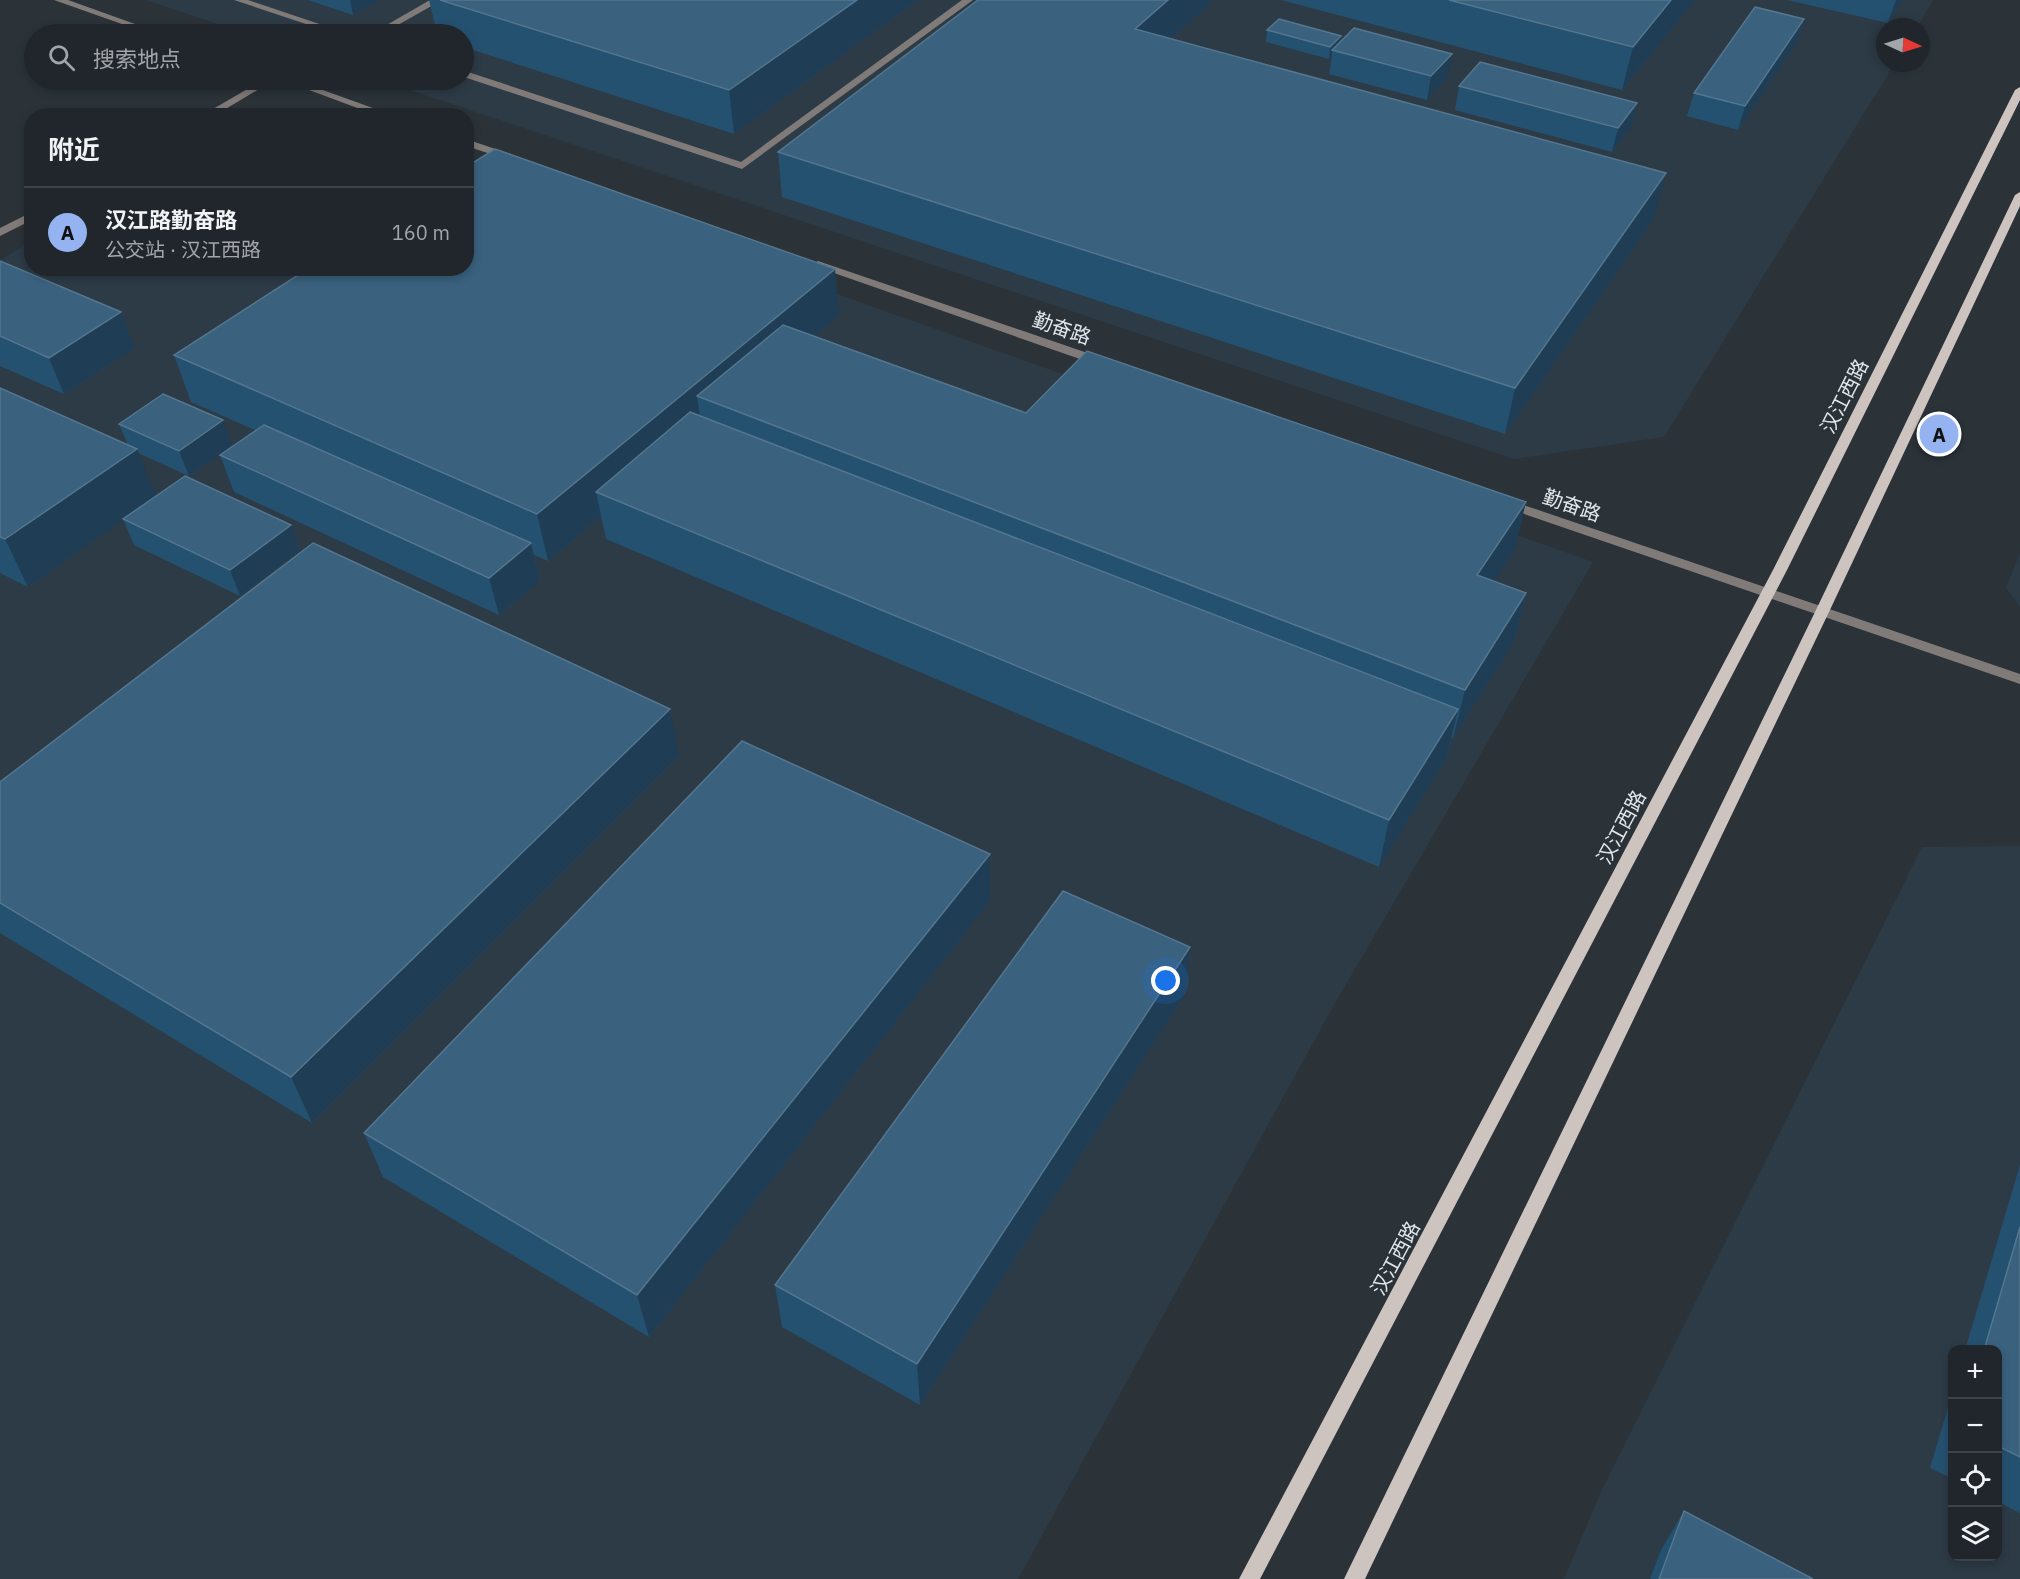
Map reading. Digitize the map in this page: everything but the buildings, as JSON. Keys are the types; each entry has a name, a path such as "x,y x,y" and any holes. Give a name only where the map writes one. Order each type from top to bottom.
{"main road":[{"name":"汉江西路","path":"1249,1579 1768,593 2020,90"},
{"path":"1354,1579 1822,612 2020,195"}],"street":[{"path":"58,0 129,24"},
{"path":"239,0 313,24"},
{"path":"394,24 437,0"},
{"path":"474,77 742,166 968,0"},
{"path":"220,108 252,90"},
{"path":"316,90 367,108"},
{"path":"474,145 523,161"},
{"path":"0,233 24,220"},
{"name":"勤奋路","path":"805,259 1109,365"},
{"name":"勤奋路","path":"1493,498 2020,679"}],"shaded area":[{"path":"146,0 1933,0 1922,18 1876,18 1876,72 1889,72 1664,437 1514,459 474,111 474,108 464,108 410,90 474,90 474,24 218,24"},
{"path":"474,165 1593,562 1335,1003 1018,1579 0,1579 0,260 24,246 24,276 474,276"},
{"path":"2020,553 2020,606 2006,588"},
{"path":"2020,846 2020,1579 1564,1579 1601,1492 1922,847"}],"place":[{"name":"汉江路勤奋路","path":"1939,434"}]}
